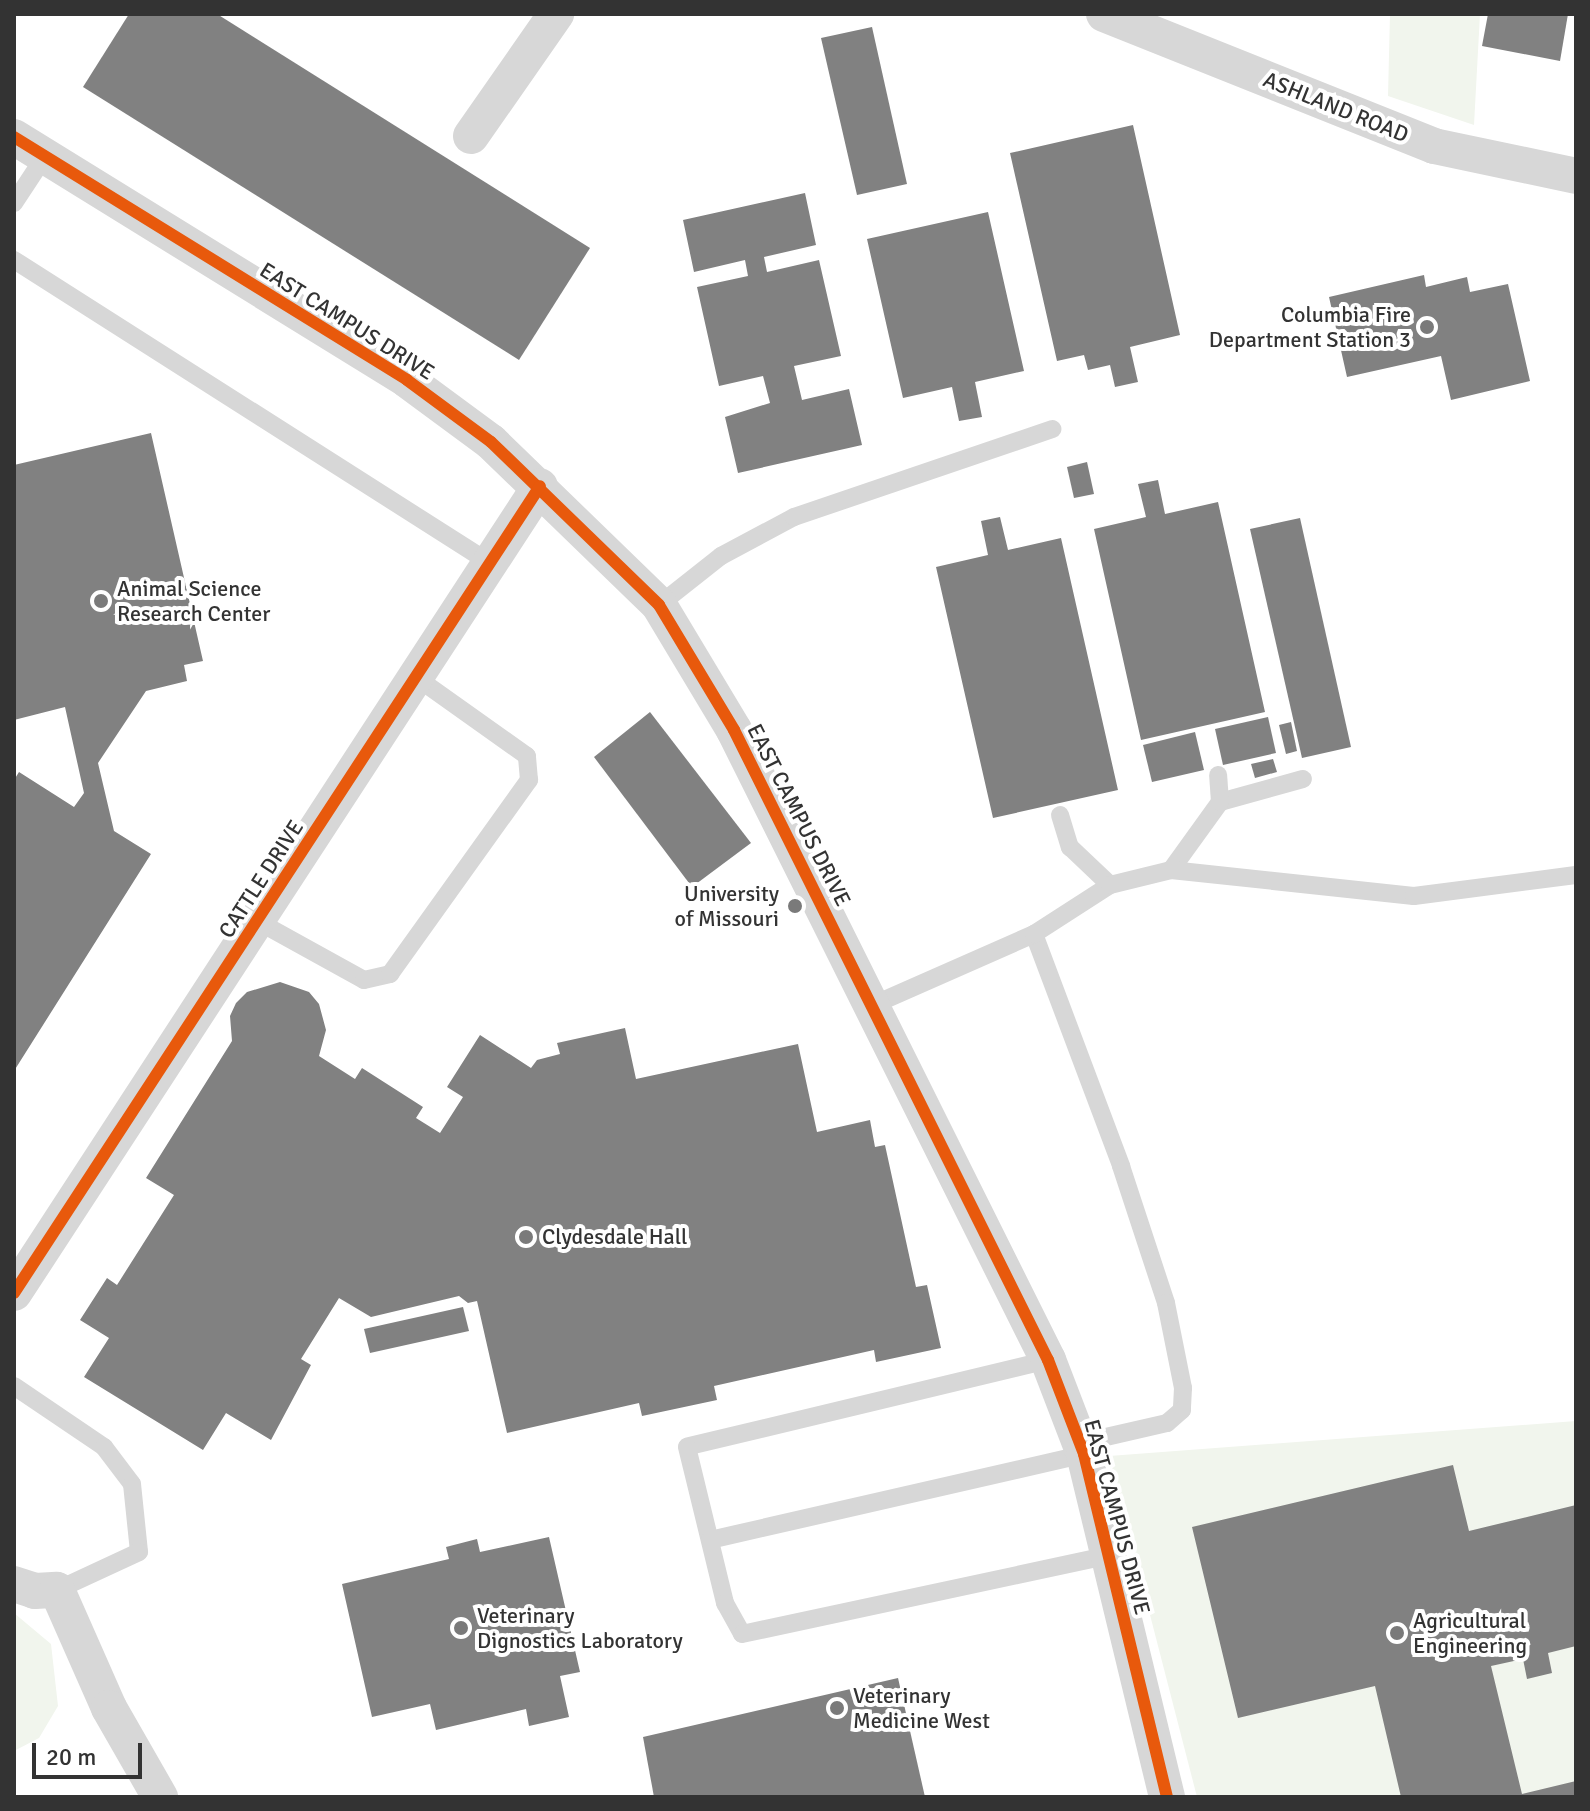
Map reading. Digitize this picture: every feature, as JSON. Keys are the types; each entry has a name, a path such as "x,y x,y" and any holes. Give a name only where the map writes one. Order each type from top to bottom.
{"street":[{"path":"471,136 556,14"},
{"name":"ASHLAND ROAD","path":"1104,14 1152,23 1434,146 1576,176"},
{"name":"EAST CAMPUS DRIVE","path":"14,137 407,380 491,442 540,486 659,605 734,730 1048,1360 1082,1448 1167,1797"},
{"name":"CATTLE DRIVE","path":"14,1293 540,486"},
{"path":"14,1584 35,1591 57,1590 109,1708 160,1797"}],"lane":[{"path":"14,203 45,156"},
{"path":"14,260 490,563"},
{"path":"659,605 721,556 794,517 1052,429"},
{"path":"257,921 364,980 390,974 529,780 527,756 416,677"},
{"path":"1218,775 1220,802"},
{"path":"1171,870 1220,802 1303,779"},
{"path":"1060,815 1070,847 1110,885"},
{"path":"873,1005 1034,934 1110,885 1171,870 1414,896 1576,875"},
{"path":"710,1540 1082,1448 1167,1423 1182,1410 1183,1388 1166,1303 1121,1166 1034,934"},
{"path":"1048,1360 687,1447 725,1603 742,1634 1109,1555"},
{"path":"14,1386 104,1447 132,1484 139,1552 57,1590"}],"shaded area":[{"path":"1390,14 1480,14 1474,125 1388,96"},
{"path":"1576,1421 1576,1797 1197,1797 1109,1456"},
{"path":"14,1613 51,1644 58,1706 39,1738 14,1751"}],"building":[{"path":"129,14 217,14 590,248 519,360 83,87"},
{"path":"1488,14 1568,14 1560,61 1482,46"},
{"path":"872,27 907,184 857,195 821,38"},
{"path":"1133,125 1180,335 1130,347 1138,382 1115,387 1110,365 1088,370 1084,355 1057,361 1010,153"},
{"path":"805,193 816,245 764,257 767,272 819,260 841,356 794,366 802,400 849,389 862,445 738,473 725,417 770,403 763,376 719,386 697,287 748,276 745,260 694,272 683,220"},
{"path":"988,212 1024,371 975,382 982,417 959,421 952,387 903,398 867,239"},
{"name":"Columbia Fire Department Station 3","path":"1424,275 1426,287 1467,277 1470,292 1508,284 1530,381 1451,400 1441,356 1347,377 1329,297"},
{"name":"Animal Science Research Center","path":"151,433 203,661 184,665 187,681 146,691 98,763 114,831 151,854 14,1071 14,780 19,772 74,807 84,793 65,707 14,720 14,465"},
{"path":"1087,462 1094,494 1074,498 1067,467"},
{"path":"1158,480 1165,514 1218,502 1265,712 1141,740 1094,529 1146,517 1138,484"},
{"path":"1000,517 1008,550 1061,538 1118,790 993,818 936,567 988,555 981,521"},
{"path":"1300,518 1351,747 1302,758 1250,529"},
{"path":"650,712 751,843 692,887 594,757"},
{"path":"1268,717 1276,753 1223,765 1215,729"},
{"path":"1291,722 1297,751 1286,754 1279,725"},
{"path":"1195,732 1204,770 1152,782 1143,745"},
{"path":"1273,759 1277,772 1255,778 1251,764"},
{"name":"Clydesdale Hall","path":"280,982 309,992 319,1004 326,1030 319,1056 355,1079 362,1068 423,1107 416,1118 440,1133 463,1097 447,1087 480,1035 531,1068 537,1060 560,1054 557,1043 625,1028 636,1079 798,1044 817,1132 870,1120 875,1147 885,1145 916,1287 927,1285 941,1348 876,1362 874,1350 714,1386 717,1400 642,1416 639,1403 507,1433 477,1301 468,1303 459,1296 371,1317 339,1298 301,1359 311,1365 271,1440 226,1413 203,1450 84,1377 109,1338 80,1320 107,1278 117,1285 174,1195 146,1178 232,1041 230,1016 236,1003 247,992"},
{"path":"463,1307 469,1331 370,1353 364,1329"},
{"name":"Agricultural Engineering","path":"1453,1465 1469,1531 1576,1505 1576,1646 1548,1653 1552,1673 1527,1679 1523,1659 1491,1666 1522,1794 1576,1781 1576,1797 1401,1797 1375,1686 1238,1718 1192,1527"},
{"name":"Veterinary Dignostics Laboratory","path":"549,1537 580,1672 560,1676 569,1717 529,1726 526,1709 436,1730 430,1704 372,1717 342,1584 449,1559 446,1547 477,1539 480,1552"},
{"name":"Veterinary Medicine West","path":"898,1678 925,1797 654,1797 643,1737"}],"cycle path":[{"path":"14,137 407,380 491,442 659,605 734,730 1048,1360 1084,1454 1167,1797"},
{"path":"14,1293 540,486"}],"place":[{"name":"Columbia Fire Department Station 3","path":"1427,327"},
{"name":"Animal Science Research Center","path":"101,601"},
{"name":"University of Missouri","path":"795,906"},
{"name":"Clydesdale Hall","path":"526,1237"},
{"name":"Veterinary Dignostics Laboratory","path":"461,1628"},
{"name":"Agricultural Engineering","path":"1397,1633"},
{"name":"Veterinary Medicine West","path":"837,1708"}]}
